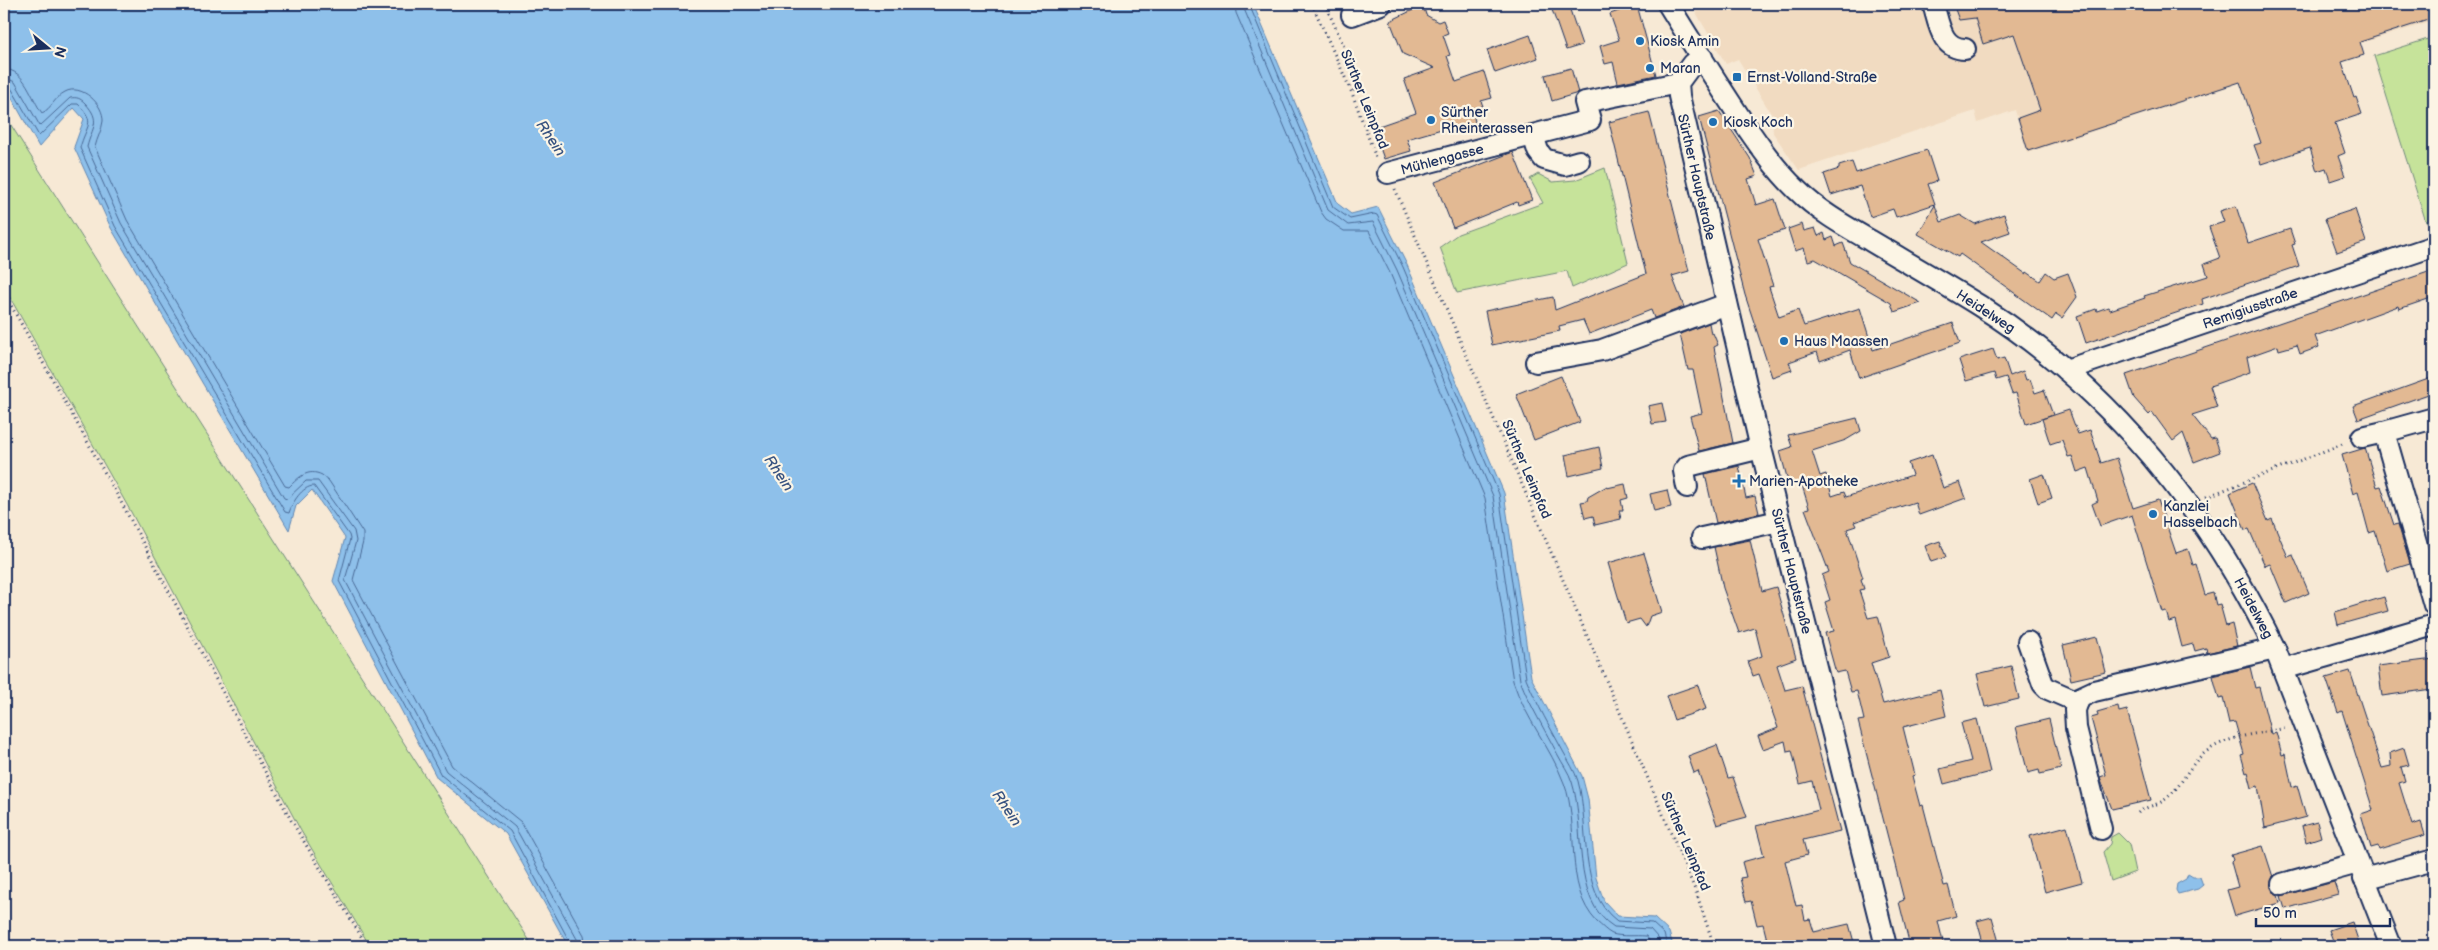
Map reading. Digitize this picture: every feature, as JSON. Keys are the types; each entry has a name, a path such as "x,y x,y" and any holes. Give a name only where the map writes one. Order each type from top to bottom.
{"street":[{"path":"1352,15 1381,4"},
{"name":"Heidelweg","path":"1668,4 1763,152 1799,192 1833,219 2011,326 2066,370 2129,431 2161,467 2222,550 2254,604 2275,649 2391,946"},
{"path":"1933,4 1945,41 1950,47 1965,49"},
{"path":"1678,83 1692,64 1702,56"},
{"name":"Mühlengasse","path":"1388,173 1590,120 1586,102 1678,83"},
{"name":"Sürther Hauptstraße","path":"1678,83 1678,96 1761,448 1886,946"},
{"path":"1533,135 1538,151 1544,159 1565,165 1579,162"},
{"name":"Remigiusstraße","path":"2066,370 2434,246"},
{"path":"1536,362 1602,350 1727,304"},
{"path":"2362,437 2434,418"},
{"path":"2384,432 2434,605"},
{"path":"1687,487 1684,471 1688,466 1761,448"},
{"path":"1702,538 1779,521"},
{"path":"2283,670 2434,624"},
{"path":"2028,642 2043,684 2048,689 2078,702 2075,710 2076,728 2101,829"},
{"name":"Heidelweg","path":"2078,702 2079,698 2094,691 2275,649"},
{"path":"2282,884 2434,860"}],"path":[{"name":"Sürther Leinpfad","path":"1312,4 1352,93 1376,159 1388,173 1622,715 1696,892 1714,946"},
{"path":"1325,4 1358,78 1359,84 1352,93"},
{"path":"4,293 120,500 291,820 367,946"},
{"path":"2189,504 2249,479 2362,437"},
{"path":"2138,813 2144,808 2159,805 2172,794 2198,758 2207,751 2230,740 2304,723"}],"shaded area":[{"path":"1691,4 2434,4 2434,21 2361,43 2027,153 2015,110 1978,123 1975,111 1799,170 1773,133 1772,115 1738,59 1726,64"}],"green space":[{"path":"2434,37 2434,219 2426,222 2374,56"},
{"path":"4,114 533,946 370,946 301,831 131,512 4,287"},
{"path":"1605,168 1628,263 1572,288 1567,271 1457,293 1440,247 1458,234 1543,203 1530,179 1538,174 1553,182 1575,180"},
{"path":"2118,833 2129,844 2135,872 2111,881 2103,852 2110,844 2111,837"}],"water":[{"name":"Rhein","path":"4,4 1253,4 1338,204 1351,214 1378,207 1407,265 1504,493 1531,677 1582,776 1588,799 1596,878 1604,901 1618,916 1654,918 1669,932 1673,946 568,946 506,834 437,778 333,581 345,538 312,490 296,506 289,530 111,228 74,147 84,119 74,108 39,147 4,84"},
{"path":"2188,874 2193,877 2200,877 2203,885 2198,889 2178,894 2176,890 2177,884 2186,879"}],"building":[{"path":"1550,4 1568,4 1582,45 1566,50"},
{"path":"1953,4 2434,4 2434,18 2360,42 2364,55 2342,62 2354,98 2356,97 2362,114 2335,123 2345,153 2338,156 2345,176 2330,181 2326,168 2317,171 2310,148 2261,164 2254,145 2261,143 2240,82 2028,151 2018,118 2040,110 2014,34 1983,44 1975,18 1959,20"},
{"path":"1637,5 1656,75 1618,83 1613,62 1605,64 1600,46 1619,40 1610,14"},
{"path":"1417,8 1418,10 1424,8 1426,15 1438,22 1443,20 1448,33 1443,35 1450,55 1447,56 1456,82 1484,72 1492,98 1481,101 1483,106 1472,109 1476,126 1447,133 1445,128 1407,139 1411,151 1384,159 1373,128 1416,113 1404,79 1435,68 1403,54 1390,21"},
{"path":"1530,35 1538,58 1495,73 1487,50"},
{"path":"1571,68 1578,93 1552,101 1545,75"},
{"path":"1719,111 1750,158 1757,176 1748,179 1756,205 1775,199 1785,230 1758,239 1773,286 1769,287 1779,317 1798,310 1804,326 1860,308 1873,350 1953,323 1960,343 1859,378 1850,350 1820,361 1817,352 1789,362 1792,370 1772,377 1745,295 1699,117"},
{"path":"1649,112 1689,271 1672,276 1684,307 1654,318 1651,310 1589,334 1583,320 1559,326 1560,331 1492,345 1485,311 1553,297 1555,310 1646,274 1609,122"},
{"path":"1927,150 1937,181 1928,184 1935,204 1896,217 1893,209 1870,217 1860,186 1831,195 1824,174 1839,169 1839,166 1852,162 1856,173"},
{"path":"1513,152 1532,200 1518,205 1517,202 1453,228 1435,182"},
{"path":"1935,205 1941,222 1960,215 1975,224 2004,214 2010,232 1981,242 2026,274 2027,272 2040,281 2046,272 2054,278 2068,273 2077,297 2062,318 2056,314 2052,320 1960,254 1958,257 1918,234"},
{"path":"2236,206 2248,243 2290,229 2295,244 2292,245 2299,266 2202,299 2203,304 2086,343 2077,316 2096,309 2097,311 2108,307 2110,310 2145,298 2144,296 2208,276 2204,264 2220,258 2209,227 2224,222 2220,211"},
{"path":"2355,209 2366,242 2337,252 2325,219"},
{"path":"1802,224 1804,231 1815,228 1818,236 1824,233 1826,240 1833,237 1836,246 1843,243 1850,262 1921,303 1894,312 1891,303 1815,259 1808,261 1804,248 1795,251 1788,229"},
{"path":"2434,270 2434,297 2399,309 2398,306 2315,336 2319,347 2300,354 2297,345 2279,350 2278,346 2247,357 2250,372 2210,386 2217,407 2192,415 2211,439 2215,438 2220,452 2194,462 2183,433 2173,441 2152,412 2149,415 2134,398 2126,375"},
{"path":"1709,323 1711,334 1713,333 1718,345 1714,347 1733,443 1699,451 1690,416 1702,413 1693,370 1688,370 1680,334"},
{"path":"1993,349 1997,360 2004,358 2010,376 2023,371 2026,380 2030,379 2035,393 2044,390 2053,415 2026,424 2016,393 2012,394 2006,377 1996,380 1994,373 1966,381 1959,360"},
{"path":"1561,376 1580,422 1534,440 1516,394"},
{"path":"2434,377 2434,392 2358,419 2353,406"},
{"path":"1662,403 1666,422 1652,424 1648,406"},
{"path":"2069,410 2078,434 2090,430 2101,463 2117,458 2133,508 2158,500 2176,553 2188,549 2193,565 2196,564 2205,595 2213,593 2216,605 2220,604 2226,626 2232,624 2237,646 2207,653 2206,648 2195,651 2193,644 2182,647 2175,620 2169,622 2166,611 2162,612 2132,515 2100,526 2092,504 2098,501 2088,468 2077,472 2072,456 2068,457 2062,440 2050,444 2042,419"},
{"path":"1857,418 1861,431 1846,440 1812,451 1820,476 1826,474 1832,496 1844,492 1846,497 1912,475 1908,463 1932,455 1943,488 1960,482 1966,498 1919,515 1915,502 1854,522 1856,526 1847,529 1863,578 1861,579 1864,589 1859,590 1868,618 1878,616 1889,657 1871,663 1883,704 1940,690 1946,716 1903,727 1915,775 1912,776 1920,806 1923,805 1944,886 1948,885 1956,916 1938,921 1944,946 1910,946 1899,902 1904,900 1858,721 1864,720 1857,691 1851,692 1845,671 1836,673 1825,633 1834,631 1825,602 1830,600 1822,575 1829,572 1805,509 1809,508 1801,482 1789,485 1780,451 1792,447 1788,435"},
{"path":"1599,447 1603,468 1569,476 1565,455"},
{"path":"2365,448 2377,487 2381,486 2394,525 2398,524 2410,564 2387,571 2375,531 2369,533 2358,492 2353,494 2342,455"},
{"path":"1739,466 1746,498 1755,496 1759,513 1716,523 1705,474"},
{"path":"2044,474 2052,498 2038,503 2030,479"},
{"path":"2252,483 2268,521 2272,519 2288,557 2293,555 2309,593 2286,603 2270,564 2265,566 2249,529 2245,530 2230,493"},
{"path":"1625,484 1628,498 1621,500 1623,510 1619,510 1621,519 1595,525 1593,516 1585,518 1581,502 1587,501 1588,497 1607,486 1607,488"},
{"path":"1667,490 1671,507 1654,511 1650,494"},
{"path":"1750,540 1762,591 1776,587 1796,658 1777,665 1785,690 1802,686 1840,831 1803,840 1807,855 1785,861 1796,906 1802,905 1805,920 1810,919 1814,932 1849,924 1855,946 1774,946 1772,939 1767,940 1763,924 1757,925 1751,901 1746,902 1740,878 1746,877 1742,862 1764,856 1756,826 1819,810 1812,781 1800,784 1792,750 1787,751 1785,741 1763,749 1758,736 1778,728 1759,674 1753,676 1748,661 1762,656 1755,628 1739,633 1723,588 1714,547"},
{"path":"1940,541 1946,557 1931,562 1925,546"},
{"path":"1644,553 1662,612 1650,616 1646,627 1640,619 1626,623 1608,563"},
{"path":"2384,597 2388,611 2338,625 2335,612"},
{"path":"2097,637 2106,672 2071,680 2063,645"},
{"path":"2434,659 2432,689 2382,696 2378,666"},
{"path":"2011,666 2019,699 1985,707 1977,674"},
{"path":"2250,667 2255,688 2259,687 2271,734 2276,732 2282,755 2285,754 2292,787 2297,785 2306,817 2265,828 2258,786 2252,788 2241,755 2244,754 2235,722 2229,723 2223,698 2219,699 2213,676"},
{"path":"2350,671 2382,768 2391,766 2390,753 2404,748 2409,765 2401,767 2405,781 2399,783 2412,825 2421,822 2425,835 2379,849 2378,846 2371,848 2361,814 2373,810 2342,711 2338,713 2326,678"},
{"path":"1698,685 1706,709 1674,720 1666,696"},
{"path":"2118,706 2119,712 2127,710 2151,800 2112,809 2100,777 2106,775 2091,718 2098,716 2097,712"},
{"path":"1977,719 1990,772 1944,784 1940,769 1971,761 1961,723"},
{"path":"2049,719 2061,769 2040,774 2039,770 2028,773 2016,727"},
{"path":"1717,745 1728,778 1733,777 1747,817 1717,825 1698,771 1694,773 1688,756"},
{"path":"2317,822 2321,837 2306,842 2302,826"},
{"path":"2067,826 2082,882 2045,892 2030,836"},
{"path":"2263,846 2273,877 2271,888 2278,895 2280,903 2235,916 2227,890 2238,887 2231,855"},
{"path":"2334,882 2338,894 2285,909 2281,896"},
{"path":"1992,917 2000,946 1984,946 1977,921"},
{"path":"2352,922 2360,946 2335,946 2329,930"}],"place":[{"name":"Kiosk Amin","path":"1640,41"},
{"name":"Maran","path":"1650,68"},
{"name":"Ernst-Volland-Straße","path":"1737,77"},
{"name":"Sürther Rheinterassen","path":"1431,120"},
{"name":"Kiosk Koch","path":"1713,122"},
{"name":"Haus Maassen","path":"1784,341"},
{"name":"Marien-Apotheke","path":"1739,481"},
{"name":"Kanzlei Hasselbach","path":"2153,514"}]}
